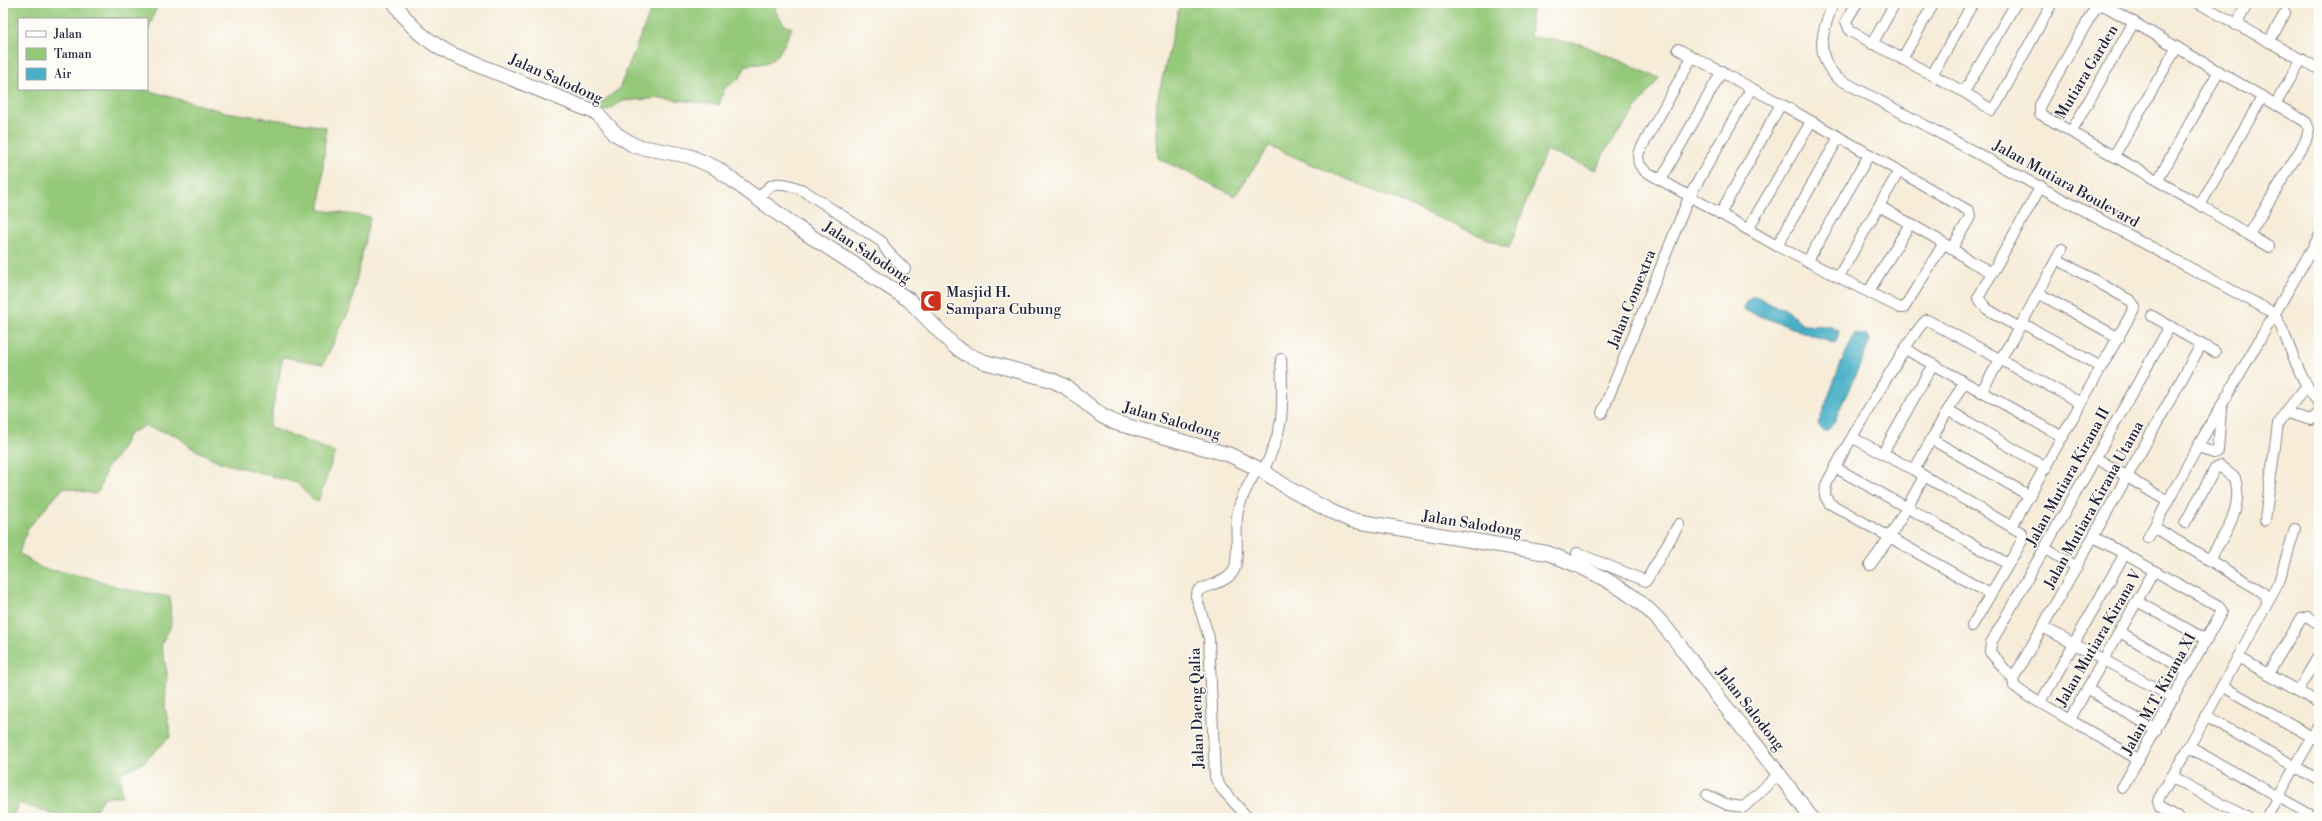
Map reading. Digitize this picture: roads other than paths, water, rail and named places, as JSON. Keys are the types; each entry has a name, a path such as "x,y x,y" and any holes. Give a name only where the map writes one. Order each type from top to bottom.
{"street":[{"name":"Jalan Salodong","path":"395,3 411,26 431,43 451,54 597,113 616,134 635,146 701,160 716,168 795,226 909,300 954,346 966,354 985,362 1052,380 1066,387 1102,416 1116,423 1213,450 1260,470 1291,490 1350,520 1547,553 1575,564 1610,582 1634,597 1689,655 1707,683 1779,774 1811,818"},
{"name":"Jalan Mutiara Boulevard","path":"1832,3 1823,34 1821,51 1830,70 1837,78 2041,186 2125,234 2274,313"},
{"path":"1857,3 1846,22 1847,29 1872,44 1964,92 1990,110 1993,109 2052,3"},
{"path":"1872,44 1895,3"},
{"path":"1902,60 1934,3"},
{"path":"1932,75 1973,3"},
{"path":"1964,92 2016,3"},
{"path":"2198,3 2209,6 2236,25 2319,69"},
{"path":"2236,25 2248,3"},
{"name":"Mutiara Garden","path":"2134,22 2071,132 2042,116 2040,108 2094,10 2102,5 2134,22 2276,103 2306,122 2309,129 2306,140 2257,224 2249,235"},
{"path":"2268,42 2285,13"},
{"path":"2114,156 2177,47"},
{"path":"1678,49 1722,71 1751,89 1781,104 1969,211 1970,217 1948,245 1904,308 1900,308 1839,276 1833,276 1777,246 1689,197 1661,180 1639,164 1638,154 1692,57"},
{"path":"2276,103 2302,60"},
{"path":"1661,180 1722,71"},
{"path":"2158,180 2219,71"},
{"name":"Jalan Comextra","path":"1602,413 1689,197 1751,89"},
{"path":"2200,205 2263,96"},
{"path":"1720,214 1781,104"},
{"path":"1748,229 1811,122"},
{"path":"2071,132 2158,180 2269,247"},
{"path":"1777,246 1839,137"},
{"path":"1807,262 1869,155"},
{"path":"1839,276 1899,171"},
{"path":"757,198 771,186 776,184 793,186 803,190 882,242 886,250 905,269"},
{"path":"2041,186 1980,290 1978,300 1987,309 2101,367"},
{"path":"1879,206 1948,245 1970,261 1991,272"},
{"path":"1869,291 1910,224"},
{"path":"2148,538 2198,446 2319,237"},
{"path":"1981,392 2062,249"},
{"path":"2012,526 2046,468 2101,367 2135,310 2133,303 2057,259"},
{"path":"2038,293 2119,338"},
{"path":"2274,313 2284,334 2293,362 2319,403"},
{"path":"2152,316 2215,352"},
{"path":"1990,594 1826,501 1824,492 1826,485 1905,348 1923,322 1928,320 2081,404"},
{"name":"Jalan Mutiara Kirana II","path":"2013,679 1990,652 1991,643 2046,549 2170,326"},
{"name":"Jalan Mutiara Kirana Utama","path":"2013,679 2201,345"},
{"path":"1905,348 2063,437"},
{"path":"1260,470 1280,433 1284,404 1281,359"},
{"path":"1883,453 1933,364"},
{"path":"1914,470 1964,382"},
{"path":"2265,520 2276,430 2280,418 2287,413 2307,385"},
{"path":"2198,446 2213,453 2218,451 2222,405"},
{"path":"1948,410 2046,468"},
{"path":"2287,413 2311,420 2319,413"},
{"path":"1853,438 1914,470 2020,531 2023,536 1972,626"},
{"path":"1931,440 2030,496"},
{"path":"2096,458 2167,501"},
{"path":"2185,523 2214,469 2220,466 2235,478 2236,488 2233,519 2209,560"},
{"path":"1836,468 2008,564"},
{"name":"Jalan Daeng Qalia","path":"1248,818 1221,788 1215,777 1208,638 1196,596 1198,591 1228,577 1234,571 1236,559 1237,515 1244,492 1260,470"},
{"path":"1870,565 1890,537 1924,477"},
{"path":"1577,553 1646,581 1678,524"},
{"path":"2154,528 2261,591 2266,596 2267,603"},
{"path":"2179,818 2158,804 2158,800 2190,747 2205,716 2267,603 2283,571 2295,529"},
{"path":"2094,537 2154,571"},
{"path":"2046,549 2077,567"},
{"path":"2040,702 2074,645 2124,555"},
{"name":"Jalan Mutiara Kirana V","path":"2070,719 2154,571"},
{"name":"Jalan M.T. Kirana XI","path":"2122,788 2221,615 2221,608 2154,571"},
{"path":"2138,601 2207,640"},
{"path":"2268,674 2301,619 2308,617 2319,624"},
{"path":"2043,627 2174,698"},
{"path":"2120,632 2188,672"},
{"path":"2298,691 2319,655"},
{"path":"2238,657 2319,703"},
{"path":"2013,679 2014,686 2025,694 2139,760"},
{"path":"2222,686 2316,739"},
{"path":"2087,689 2156,730"},
{"path":"2205,716 2319,780"},
{"path":"2266,818 2294,766 2316,739 2319,725"},
{"path":"2190,747 2316,818"},
{"path":"1707,794 1728,805 1744,807 1779,774"},
{"path":"2172,777 2248,818"}],"water":[{"path":"1756,296 1774,306 1784,308 1804,325 1828,326 1839,330 1837,341 1833,343 1827,341 1744,310 1744,307 1751,297"},
{"path":"1855,333 1867,336 1869,342 1867,349 1834,422 1829,429 1823,431 1818,424 1839,368"}],"place":[{"name":"Masjid H. Sampara Cubung","path":"931,301"}]}
